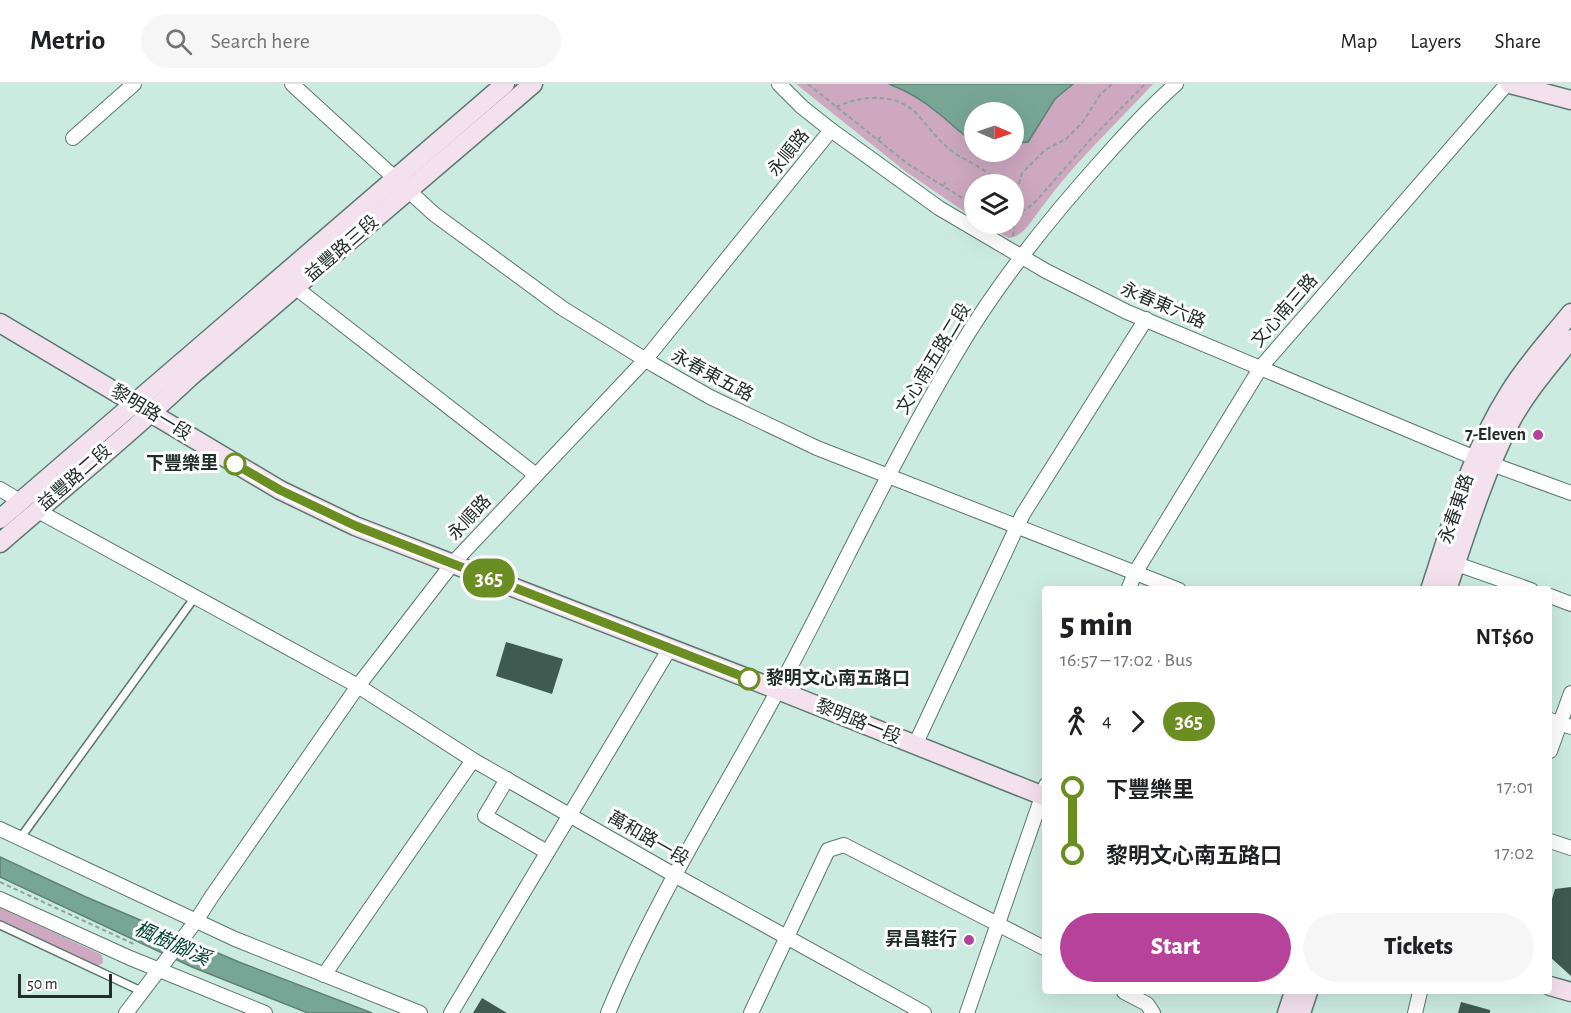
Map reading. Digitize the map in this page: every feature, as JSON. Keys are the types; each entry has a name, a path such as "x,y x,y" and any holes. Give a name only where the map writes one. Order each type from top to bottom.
{"street":[{"path":"73,138 134,84"},
{"name":"永春東五路","path":"292,84 434,214 562,308 645,360 710,397 817,448 1169,586"},
{"name":"益豐路三段","path":"135,405 505,84"},
{"name":"益豐路三段","path":"152,414 190,377 533,84"},
{"name":"永春東六路","path":"779,84 802,107 831,130 939,208 1022,257 1127,312 1483,461 1571,493"},
{"name":"文心南五路二段","path":"608,1013 624,974 675,876 778,690 888,475 958,350 1022,257 1070,196 1140,119 1176,84"},
{"path":"1508,84 1571,100"},
{"name":"文心南三路","path":"1130,586 1135,573 1261,367 1508,84"},
{"name":"永順路","path":"126,1013 196,921 358,686 453,563 645,360 831,130"},
{"path":"296,288 536,475"},
{"name":"永春東路","path":"1483,461 1482,441 1510,391 1571,313"},
{"path":"915,745 1018,525 1146,319"},
{"name":"黎明路一段","path":"0,323 280,490 356,526 915,745 1042,791"},
{"name":"永春東路","path":"1432,586 1448,561 1483,461 1529,391 1568,348"},
{"name":"益豐路二段","path":"0,519 135,405"},
{"name":"益豐路二段","path":"0,543 102,454 152,414"},
{"path":"0,489 20,501"},
{"name":"萬和路一段","path":"38,511 358,686 507,780 675,876 924,1013"},
{"path":"1448,561 1519,586"},
{"name":"永春東路","path":"1447,586 1448,561"},
{"path":"1552,597 1571,604"},
{"path":"451,1013 670,648"},
{"path":"1552,746 1571,693"},
{"path":"324,975 473,760"},
{"path":"507,780 485,816 547,852"},
{"path":"967,1013 1042,798"},
{"path":"0,829 275,956 420,1013"},
{"path":"1552,842 1571,848"},
{"path":"751,1013 828,850 844,845 1042,948"},
{"path":"0,899 130,958 265,1013"},
{"path":"1552,987 1571,992"},
{"path":"1128,994 1146,1004 1153,1013"},
{"path":"1287,1013 1293,994"},
{"path":"1301,1013 1307,994"},
{"path":"1415,1013 1419,994"}],"lane":[{"path":"21,837 195,597"},
{"path":"0,925 141,992"}],"path":[{"path":"808,84 908,164 964,199"},
{"path":"1022,174 1045,150 1066,139 1082,123 1100,95 1112,84"},
{"path":"1024,209 1036,201 1090,140 1145,84"},
{"path":"836,107 860,98 873,97 906,105 917,114 938,140 955,154 988,174"},
{"path":"849,128 854,122"},
{"path":"878,140 883,134"},
{"path":"943,186 947,180"},
{"path":"0,882 138,946"}],"shaded area":[{"path":"796,84 1153,84 1068,175 1024,230 1024,174 964,174 964,211 905,171"},
{"path":"1002,234 1019,234 1014,237 1009,238"},
{"path":"0,907 102,955 103,963 98,966 43,943 0,921"}],"water":[{"path":"889,84 1073,84 1055,99 1028,142 1024,142 1024,102 964,102 964,135 927,104"},
{"name":"楓樹腳溪","path":"0,857 86,897 239,962 372,1013 308,1013 192,967 0,877"}],"building":[{"path":"506,642 563,659 552,694 496,676"},
{"path":"1571,887 1571,976 1552,959 1552,899 1555,889"},
{"path":"482,998 507,1013 473,1013"},
{"path":"1461,1002 1490,1010 1490,1013 1458,1013"}],"bus line":[{"name":"365","path":"235,464 280,490 356,526 749,679"}],"place":[{"name":"7-Eleven","path":"1538,435"},
{"name":"下豐樂里","path":"235,464"},
{"name":"黎明文心南五路口","path":"749,679"},
{"name":"昇昌鞋行","path":"969,940"}]}
